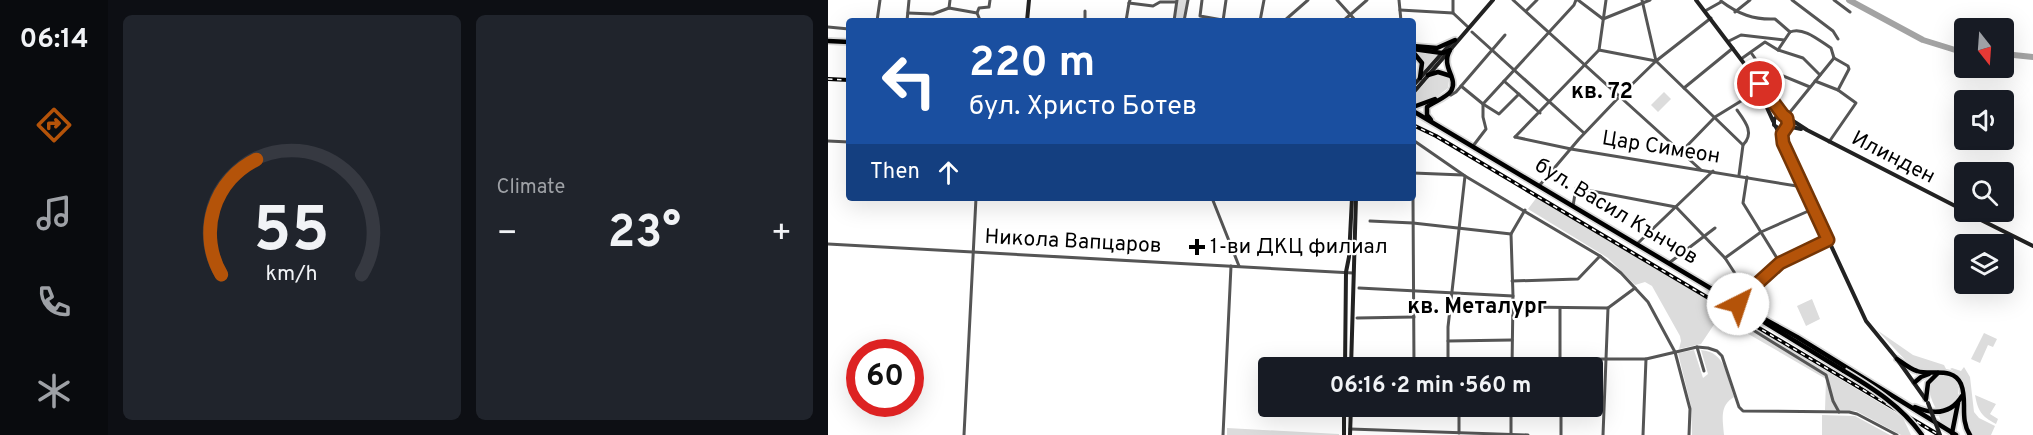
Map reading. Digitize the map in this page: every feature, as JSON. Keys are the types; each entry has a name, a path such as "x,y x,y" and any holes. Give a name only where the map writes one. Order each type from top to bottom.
{"main road":[{"path":"1416,49 1437,48 1455,39"},
{"path":"828,41 846,42"},
{"path":"1416,49 1443,53 1450,50"},
{"path":"1432,122 1427,115 1427,107 1447,94 1453,85 1446,61 1450,50"},
{"path":"1416,54 1422,63 1420,78"},
{"path":"1428,75 1438,72 1451,76"},
{"path":"1416,108 1447,94"},
{"name":"бул. Васил Кънчов","path":"1416,111 1473,147 1797,337 1954,434"},
{"path":"1738,304 1785,336 1888,398 1922,435"},
{"path":"1897,359 1917,371 1947,373 1956,377 1962,387 1963,422 1970,435"},
{"path":"1915,382 1921,377 1938,373"},
{"path":"1927,401 1928,383 1938,373"},
{"path":"1954,434 1958,403 1962,396"},
{"path":"1901,400 1934,412 1948,410 1958,403"}],"street":[{"path":"877,18 880,0"},
{"path":"907,18 909,0"},
{"path":"949,8 950,0"},
{"path":"977,13 979,8 989,7 990,0"},
{"path":"1027,18 1029,0"},
{"path":"1185,18 1188,0"},
{"path":"1202,0 1200,16 1209,18"},
{"path":"1223,18 1226,0"},
{"path":"1261,18 1264,0"},
{"path":"1287,18 1308,0"},
{"path":"1336,0 1353,18"},
{"path":"1346,18 1367,0"},
{"path":"1399,0 1401,18"},
{"path":"1453,0 1453,13"},
{"path":"1416,89 1493,0"},
{"path":"1513,0 1702,170"},
{"path":"1526,11 1537,0"},
{"path":"1473,147 1486,129 1482,117 1483,104 1550,33 1577,0 1603,20"},
{"path":"1504,81 1539,113 1599,50 1606,0"},
{"path":"1603,20 1642,1 1650,0"},
{"path":"1696,0 1785,116 1786,128 1782,134 1783,143"},
{"path":"1735,12 1750,0"},
{"path":"1792,0 1833,31 1838,39"},
{"path":"1834,0 1850,12"},
{"path":"1127,18 1130,1 1153,6 1160,1 1176,1 1174,18"},
{"path":"1642,1 1656,60 1743,145"},
{"path":"1705,11 1721,1 1735,12 1761,20 1775,19 1790,32"},
{"path":"908,12 933,14 949,8 977,13"},
{"path":"1400,10 1453,13 1584,134"},
{"path":"1084,18 1085,11"},
{"path":"977,13 979,18"},
{"path":"1539,186 1584,134 1656,60 1711,18"},
{"path":"828,27 846,29"},
{"path":"1416,83 1455,39 1470,29"},
{"path":"1775,125 1776,117 1785,116 1833,58 1831,48 1800,30 1790,32 1778,50"},
{"path":"1447,94 1449,96 1453,94 1461,86 1505,35"},
{"path":"1729,41 1741,35 1784,40"},
{"path":"1741,59 1765,42 1778,50 1803,58 1820,75"},
{"path":"1684,88 1733,48"},
{"path":"1599,50 1656,60"},
{"path":"1752,54 1761,67 1810,87"},
{"path":"1833,58 1848,66 1849,69 1838,90"},
{"path":"1751,72 1866,321 1915,382 1927,401 1940,435"},
{"path":"1815,81 1838,90 1856,103 1829,142"},
{"path":"1461,86 1499,114 1519,94"},
{"path":"1682,151 1715,117 1759,90"},
{"path":"1737,110 1748,130 1748,141 1743,145 1739,176"},
{"name":"Цар Симеон","path":"1539,113 1515,137 1571,149 1803,187"},
{"name":"Илинден","path":"1785,116 1806,130 1954,205"},
{"name":"Илинден","path":"1775,125 1806,130"},
{"path":"828,141 846,142"},
{"path":"1416,142 1465,176 1600,256 1622,273 1648,302 1675,352 1690,409 1689,435"},
{"path":"1637,244 1713,171"},
{"path":"1416,173 1465,176"},
{"path":"1448,357 1452,292 1465,176"},
{"path":"1747,177 1743,203 1780,263"},
{"path":"1573,206 1576,188 1676,207 1725,258 1747,292"},
{"path":"964,435 976,201"},
{"path":"1213,201 1239,266"},
{"path":"1345,357 1346,272 1354,201"},
{"path":"1351,357 1354,201"},
{"path":"1413,201 1414,357"},
{"path":"1725,258 1761,232 1813,209"},
{"path":"1512,357 1511,234 1525,210"},
{"path":"1370,221 1413,223 1511,234"},
{"name":"Илинден","path":"1986,222 2033,246"},
{"path":"1669,263 1715,228"},
{"path":"1738,304 1747,292 1780,263 1828,240"},
{"name":"Никола Вапцаров","path":"828,243 1353,273"},
{"path":"1512,280 1578,279 1600,256"},
{"path":"1223,435 1231,266"},
{"path":"1359,288 1513,296"},
{"path":"1513,306 1608,308 1635,288"},
{"path":"1560,308 1560,357"},
{"path":"1603,435 1608,308"},
{"path":"1357,318 1414,317"},
{"path":"1752,330 1826,375 1833,402 1839,412"},
{"path":"1448,341 1512,340"},
{"path":"1605,359 1646,359 1697,347 1708,348 1722,356 1739,407 1743,411 1857,414 1897,435"},
{"path":"1697,347 1704,371"},
{"path":"1643,435 1646,359"},
{"path":"1344,417 1344,435"},
{"path":"1350,435 1351,417"},
{"path":"1459,417 1459,433"},
{"path":"1511,417 1511,434"},
{"path":"1561,417 1561,435"},
{"path":"1344,429 1528,435"}],"shaded area":[{"path":"1178,0 1188,0 1185,18 1175,18"},
{"path":"1416,51 1439,54 1424,70 1423,61"},
{"path":"1446,75 1449,80 1448,88 1438,96 1416,105 1416,93 1431,76"},
{"path":"1664,92 1671,99 1658,112 1651,105"},
{"path":"1537,197 1895,412 1903,418 1911,435 1901,435 1856,411 1825,410 1826,379 1719,317 1701,344 1679,349 1680,336 1652,286 1645,282 1635,285 1608,258 1528,209"},
{"path":"1812,299 1820,319 1806,326 1797,306"},
{"path":"1877,330 1913,355 1944,365 1946,369 1921,369 1910,365"},
{"path":"1984,333 1997,339 1993,347 1988,345 1980,363 1971,359"},
{"path":"1694,350 1703,378 1708,374 1701,350 1716,355 1721,360 1727,374 1734,397 1724,409 1724,435 1692,435 1691,406 1678,353"},
{"path":"1964,367 1970,377 1974,412 1979,418 1995,426 1991,435 1972,435 1967,427 1965,386 1957,374 1950,369 1961,371"},
{"path":"1943,375 1951,377 1956,382 1958,396 1947,407 1936,409 1931,398 1930,387 1933,379"},
{"path":"1975,395 1996,404 1990,414 1998,419 1996,424 1981,412"},
{"path":"1954,408 1950,428 1941,422 1938,413"},
{"path":"1822,415 1855,416 1890,435 1822,435"},
{"path":"1227,428 1339,434 1339,435 1227,435"}],"waterway":[{"path":"1849,0 1923,40 1954,50"},
{"path":"2014,55 2033,57"}],"railway":[{"path":"828,79 846,80"},
{"path":"1416,126 1436,136 1939,435"}],"place":[{"name":"1-ви ДКЦ филиал","path":"1197,247"}],"district":[{"name":"кв. 72","path":"1602,92"},
{"name":"кв. Металург","path":"1477,307"}],"route":[{"path":"1738,304 1747,292 1780,263 1828,240 1783,143 1782,134 1788,125 1787,118 1760,84"}]}
